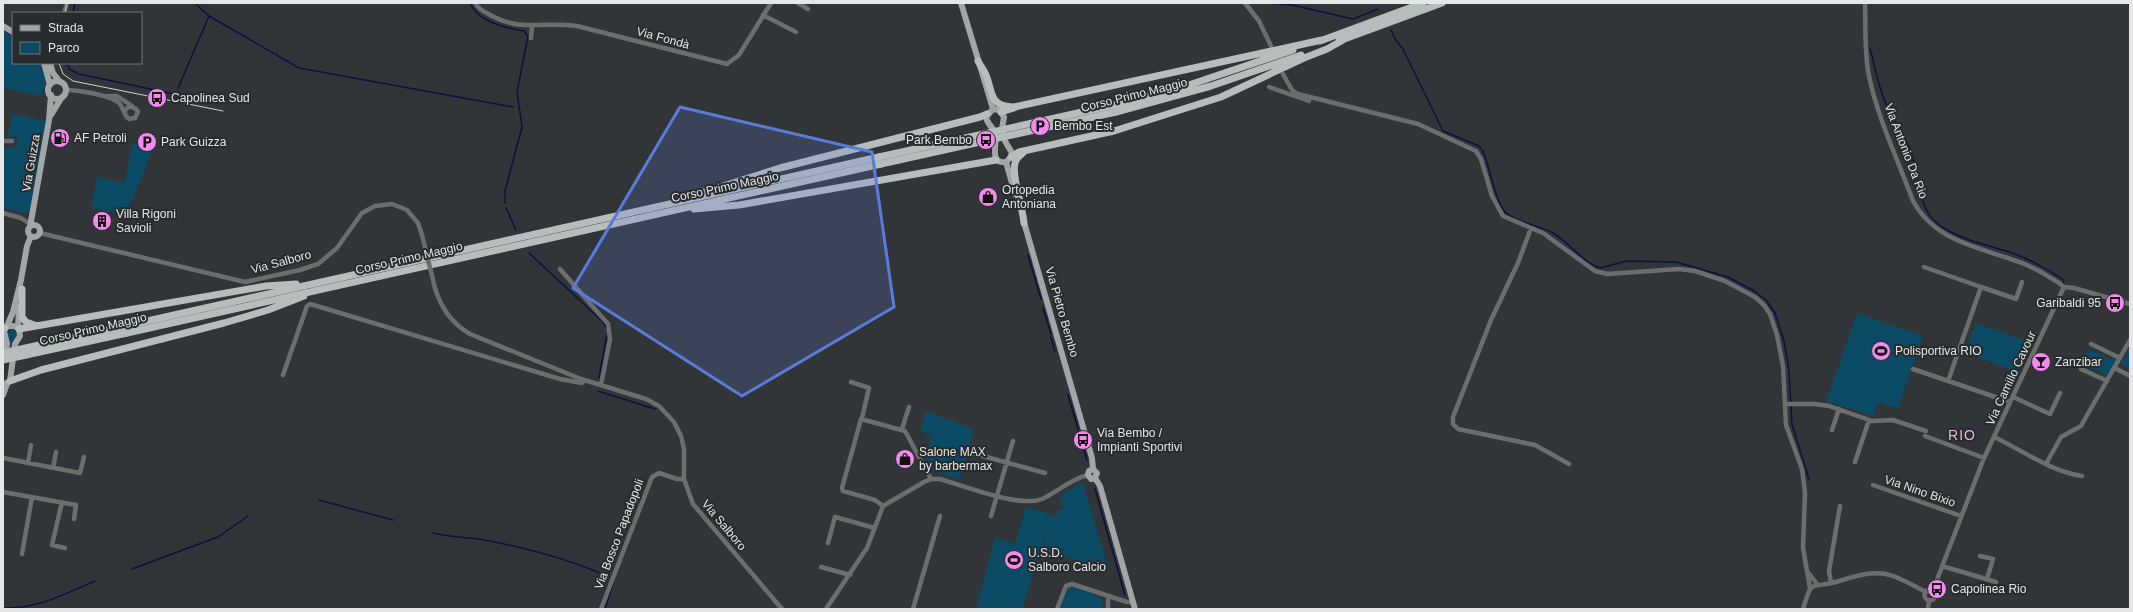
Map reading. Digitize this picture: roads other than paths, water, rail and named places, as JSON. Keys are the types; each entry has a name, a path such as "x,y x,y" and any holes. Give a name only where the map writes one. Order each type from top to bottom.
{"highway":[{"name":"Corso Primo Maggio","path":"1115,108 1233,72 1423,3"},
{"name":"Corso Primo Maggio","path":"3,353 346,283 649,212 1115,108 1223,82 1343,40 1442,3"},
{"path":"1001,112 1322,40"},
{"path":"1009,160 1019,152 1025,152 1143,123 1221,97 1304,58 1327,49 1343,40"},
{"path":"978,61 986,74 993,99 999,104 1014,108"},
{"path":"649,212 752,176 980,117 990,112"},
{"path":"1024,223 1023,208 1014,172 1015,161 1025,152"},
{"path":"649,212 739,205 996,160"},
{"name":"Corso Primo Maggio","path":"3,360 316,282 649,212"},
{"path":"18,328 37,326 266,286 316,282"},
{"path":"7,383 41,370 238,318 302,296 334,289 346,283"},
{"path":"22,289 22,317 26,322 37,326"}],"main road":[{"path":"961,3 978,61 990,112 987,121 994,131 997,141 994,153 996,160 1009,160"},
{"path":"3,26 12,32"},
{"name":"Via Guizza","path":"3,363 7,344 3,335 13,312 21,280 27,246 31,236 28,232 34,227 34,209 50,120 50,85 44,64"},
{"path":"50,64 53,73 64,85 66,90"},
{"path":"50,85 54,82 60,82"},
{"name":"Via Guizza","path":"50,120 56,106 66,90"},
{"path":"51,95 55,98 62,97"},
{"path":"990,112 1001,112"},
{"name":"Via Pietro Bembo","path":"1001,112 1004,117 1002,129 1005,141 1011,150 1009,160 1024,223 1092,458 1093,469 1097,473 1095,478 1100,486 1135,609"},
{"path":"31,236 37,236 34,227"},
{"name":"Via Guizza","path":"3,395 15,344 20,336 18,328 22,289 21,280"},
{"path":"5,328 18,328"},
{"path":"1093,469 1089,471 1088,475 1091,479 1095,478"}],"street":[{"path":"475,3 481,10 502,21 510,24 532,26 531,38"},
{"name":"Via Fondà","path":"532,26 557,24 577,26 727,64 739,55 771,3"},
{"path":"798,3 808,9"},
{"path":"1245,3 1259,21 1271,46"},
{"name":"Via Antonio Da Rio","path":"1866,3 1865,39 1869,76 1875,98 1913,201 1919,211 1935,228 1951,238 2022,262 2064,287 2074,288 2130,304"},
{"path":"763,15 796,32"},
{"path":"1283,74 1292,90 1298,94 1418,124 1476,151 1481,159 1492,196 1503,216 1543,233 1595,271 1607,274 1679,269 1695,271 1724,281 1755,297 1770,314 1777,335 1789,404 1786,425 1804,477 1805,502 1803,548 1810,588 1803,609"},
{"path":"1269,87 1301,100 1335,107 1346,106"},
{"path":"66,90 103,96 117,96 133,106 138,112 135,118 129,119 119,103 103,96"},
{"path":"125,114 127,108 133,106"},
{"path":"3,141 12,142"},
{"name":"Via Salboro","path":"3,213 21,218 34,227 245,282 300,270 318,264 338,248 362,213 375,206 392,204 407,210 418,223 434,288 447,314 461,329 585,380 652,402 670,417 677,428 683,443 684,479 688,492 699,513 782,609"},
{"path":"1531,228 1469,374 1453,417 1452,424 1458,429 1535,445 1569,464"},
{"path":"1924,267 2016,299 2022,282"},
{"path":"560,269 608,324 610,339 601,385"},
{"path":"1948,381 1981,287"},
{"name":"Via Camillo Cavour","path":"1932,590 1984,458 2064,287"},
{"name":"Via Salboro","path":"283,374 307,306 310,304 570,382 582,383 585,380"},
{"path":"2046,464 2061,437 2081,426 2130,340"},
{"path":"2091,344 2120,358"},
{"path":"2115,368 2130,376"},
{"path":"1913,369 2010,402"},
{"path":"2081,369 2107,382"},
{"path":"851,382 869,388 842,488 844,491 878,501 883,506"},
{"path":"2013,397 2050,414 2060,393"},
{"path":"1789,404 1816,404 1839,409 1869,420 1893,420 1984,458"},
{"path":"902,429 909,407"},
{"path":"1832,430 1839,409"},
{"path":"862,418 902,429 911,440 931,479"},
{"path":"1855,462 1869,420"},
{"path":"1994,437 2065,474 2082,476"},
{"path":"991,516 1013,440"},
{"path":"28,463 31,445"},
{"path":"53,468 56,452"},
{"path":"972,453 1045,473"},
{"path":"3,458 80,473 84,457"},
{"name":"Via Bosco Papadopoli","path":"601,609 652,477 659,473 676,479 684,479"},
{"path":"826,609 867,548 883,506 931,479 940,479 1016,501 1033,501 1041,499 1076,479 1088,475"},
{"name":"Via Nino Bixio","path":"1873,485 1961,516"},
{"path":"3,492 76,505 74,519"},
{"path":"22,554 32,497"},
{"path":"62,502 52,545 65,548"},
{"path":"1831,583 1829,571 1840,506"},
{"path":"913,609 940,516"},
{"path":"828,543 835,517 875,528"},
{"path":"1980,556 1994,558 1987,579"},
{"path":"1942,566 1996,582"},
{"path":"821,567 850,575"},
{"path":"1806,569 1817,584"},
{"path":"1810,588 1817,584 1831,583 1860,574 1879,572 1898,578 1926,592 1932,590 1936,596 1933,600 1929,600"},
{"path":"1057,609 1062,592 1066,586 1072,584 1127,602 1133,602"},
{"path":"1926,592 1926,597 1929,600 1928,609"},
{"path":"1108,596 1108,609"}],"waterway":[{"path":"73,12 75,3"},
{"path":"195,3 209,16 299,68 513,107"},
{"path":"470,3 479,15 493,23 524,31 528,36 517,92 522,127 505,191 505,203"},
{"path":"1265,3 1292,5 1353,19 1378,9"},
{"path":"178,88 209,16"},
{"path":"1391,30 1395,39 1403,49 1443,131 1479,146 1483,151 1498,200 1501,207 1509,215 1520,221 1551,232 1563,240 1586,261 1600,268 1627,261 1676,262 1728,277 1754,291 1766,300 1775,313 1784,341 1789,370 1792,425 1809,479"},
{"path":"1870,48 1883,97 1908,145 1924,204 1932,218 1941,226 1959,236 2022,257 2050,271 2064,280 2063,283"},
{"path":"67,64 69,69 77,73"},
{"path":"79,74 174,94 177,92"},
{"path":"506,208 516,230"},
{"path":"529,253 602,321 607,328"},
{"path":"1028,255 1041,299"},
{"path":"1043,308 1051,334"},
{"path":"599,378 607,335"},
{"path":"1051,337 1055,351"},
{"path":"598,391 655,409"},
{"path":"1068,395 1079,432"},
{"path":"1083,446 1087,460"},
{"path":"1095,489 1125,595"},
{"path":"319,500 393,520"},
{"path":"132,569 218,537 248,516"},
{"path":"433,533 479,539 529,550 562,559 609,577"},
{"path":"605,609 614,580"},
{"path":"4,608 28,606 51,600 95,581"}],"tram line":[{"path":"65,12 67,3"},
{"path":"59,64 63,74 73,81 223,111"}],"place":[{"name":"Capolinea Sud","path":"157,98"},
{"name":"Bembo Est","path":"1040,126"},
{"name":"AF Petroli","path":"60,138"},
{"name":"Park Bembo","path":"986,140"},
{"name":"Park Guizza","path":"147,142"},
{"name":"Ortopedia Antoniana","path":"988,197"},
{"name":"Villa Rigoni Savioli","path":"102,221"},
{"name":"Garibaldi 95","path":"2115,303"},
{"name":"Polisportiva RIO","path":"1881,351"},
{"name":"Zanzibar","path":"2041,362"},
{"name":"Via Bembo / Impianti Sportivi","path":"1083,440"},
{"name":"Salone MAX by barbermax","path":"905,459"},
{"name":"U.S.D. Salboro Calcio","path":"1014,560"},
{"name":"Capolinea Rio","path":"1937,589"}],"district":[{"name":"RIO","path":"1962,435"}]}
